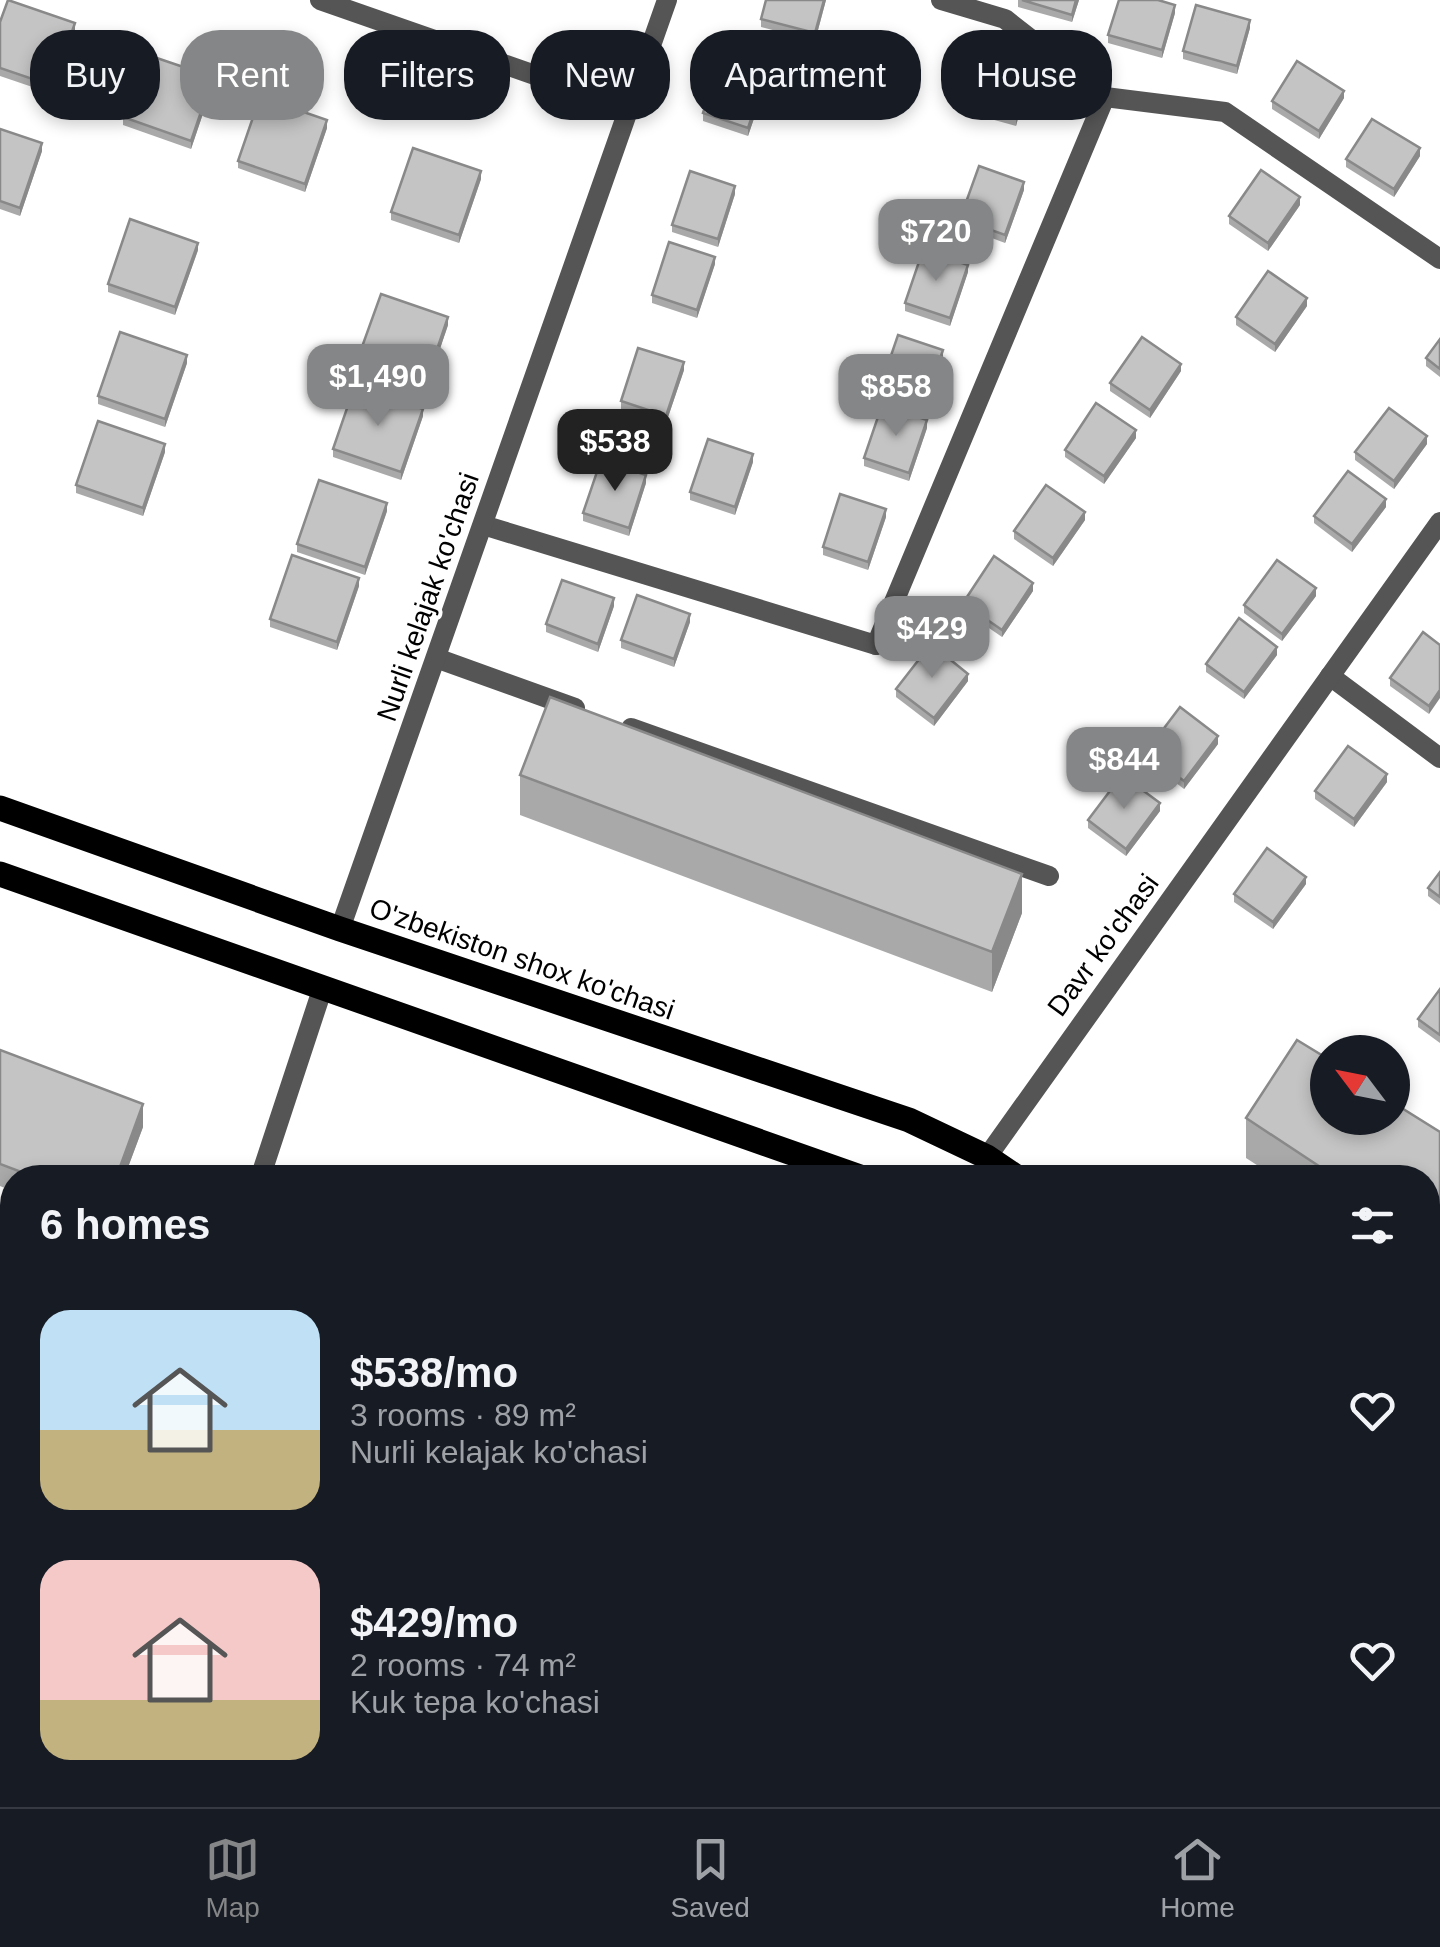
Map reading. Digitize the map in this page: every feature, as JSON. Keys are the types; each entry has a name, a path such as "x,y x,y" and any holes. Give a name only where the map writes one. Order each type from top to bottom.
{"main road":[{"name":"O'zbekiston shox ko'chasi","path":"0,808 340,930 909,1120 999,1165"},
{"path":"0,874 825,1165"}],"street":[{"path":"320,0 530,73"},
{"name":"Nurli kelajak ko'chasi","path":"656,30 667,0"},
{"path":"941,0 1005,20 1018,30"},
{"path":"1112,98 1226,112 1440,259"},
{"name":"Nurli kelajak ko'chasi","path":"340,930 625,120"},
{"path":"483,525 876,645 1095,120"},
{"name":"Davr ko'chasi","path":"987,1157 1440,522"},
{"path":"436,658 1049,876"},
{"path":"1330,676 1440,758"},
{"path":"264,1165 323,987"}],"building":[{"path":"8,0 75,23 73,30 30,30 30,78 0,68 0,22"},
{"path":"766,0 824,0 816,30 761,19"},
{"path":"1022,0 1076,0 1072,15"},
{"path":"1119,0 1158,0 1175,5 1162,50 1112,36 1110,30"},
{"path":"1196,5 1250,20 1237,66 1183,51"},
{"path":"160,59 180,66 180,120 198,120 191,141 132,120 160,120"},
{"path":"1297,61 1344,91 1319,131 1272,101"},
{"path":"1372,119 1420,148 1394,189 1346,159"},
{"path":"252,120 327,120 305,184 238,161"},
{"path":"724,120 751,120 748,128"},
{"path":"0,129 42,143 20,208 0,201"},
{"path":"413,148 481,171 459,235 391,212"},
{"path":"979,166 1024,182 1005,235 960,219"},
{"path":"1261,170 1300,197 1268,243 1229,216"},
{"path":"690,171 735,186 718,239 672,225"},
{"path":"130,219 198,243 175,307 108,284"},
{"path":"669,242 715,257 697,310 652,295"},
{"path":"923,250 968,265 950,318 905,303"},
{"path":"1268,271 1307,298 1275,344 1236,317"},
{"path":"381,294 448,317 426,382 358,358"},
{"path":"120,332 187,355 165,419 98,396"},
{"path":"898,335 943,350 925,403 880,388"},
{"path":"1142,337 1181,364 1150,410 1110,383"},
{"path":"1440,339 1440,369 1426,358"},
{"path":"638,348 684,362 666,416 621,401"},
{"path":"355,385 423,409 401,472 333,449"},
{"path":"1096,403 1136,430 1104,476 1065,450"},
{"path":"882,405 927,420 909,473 864,458"},
{"path":"1389,408 1427,436 1394,481 1355,452"},
{"path":"98,421 165,444 143,508 76,485"},
{"path":"708,439 753,454 735,507 690,492"},
{"path":"601,460 646,475 629,528 583,513"},
{"path":"1348,471 1386,499 1352,544 1314,516"},
{"path":"319,480 387,503 365,567 297,544"},
{"path":"1046,485 1085,512 1053,558 1014,531"},
{"path":"840,494 886,509 868,562 823,547"},
{"path":"292,555 359,578 337,642 270,619"},
{"path":"994,556 1033,583 1002,630 963,603"},
{"path":"1277,560 1316,588 1282,634 1244,605"},
{"path":"562,580 614,598 598,644 546,624"},
{"path":"637,595 690,614 674,659 621,640"},
{"path":"1239,618 1277,647 1244,692 1206,664"},
{"path":"1423,632 1440,645 1440,690 1429,706 1390,678"},
{"path":"931,644 968,674 934,718 896,689"},
{"path":"550,697 1022,874 992,952 520,775"},
{"path":"1180,707 1218,736 1184,781 1146,752"},
{"path":"1348,746 1387,774 1354,819 1315,791"},
{"path":"1122,775 1160,803 1126,849 1088,820"},
{"path":"1267,848 1306,877 1273,922 1234,894"},
{"path":"1440,872 1440,897 1428,888"},
{"path":"1440,989 1440,1035 1418,1019"},
{"path":"1297,1040 1310,1048 1310,1135 1410,1135 1410,1113 1440,1132 1440,1165 1317,1165 1246,1118"},
{"path":"0,1050 143,1104 121,1165 0,1164"}]}
